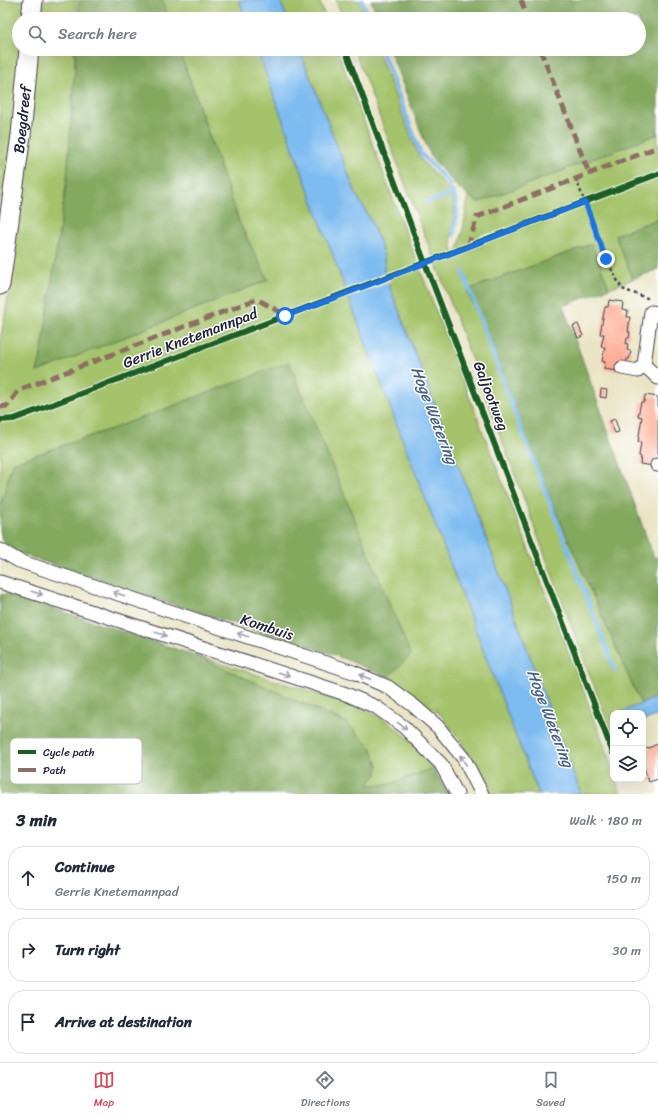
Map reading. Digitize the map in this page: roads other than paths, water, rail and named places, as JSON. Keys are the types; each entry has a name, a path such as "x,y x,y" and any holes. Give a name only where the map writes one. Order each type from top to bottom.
{"street":[{"path":"32,12 33,0"},
{"name":"Boegdreef","path":"0,286 21,135 28,56"},
{"path":"622,368 638,371 644,365 655,313"},
{"path":"644,365 658,378"},
{"name":"Kombuis","path":"0,550 19,561 353,672 388,687 414,706 438,727 464,760 482,794"},
{"path":"0,582 339,692 376,707 404,727 441,764 457,794"}],"water":[{"path":"239,0 280,0 284,12 243,12"},
{"name":"Hoge Wetering","path":"260,56 302,56 356,194 369,217 379,240 384,258 384,272 492,554 581,794 539,794 374,366"},
{"path":"658,697 658,715 646,720 646,710 626,710"}],"waterway":[{"path":"362,0 367,12"},
{"path":"384,56 421,154 448,182 455,197 457,211 454,235"},
{"path":"427,202 454,193"},
{"path":"463,272 516,416 615,670"}]}
